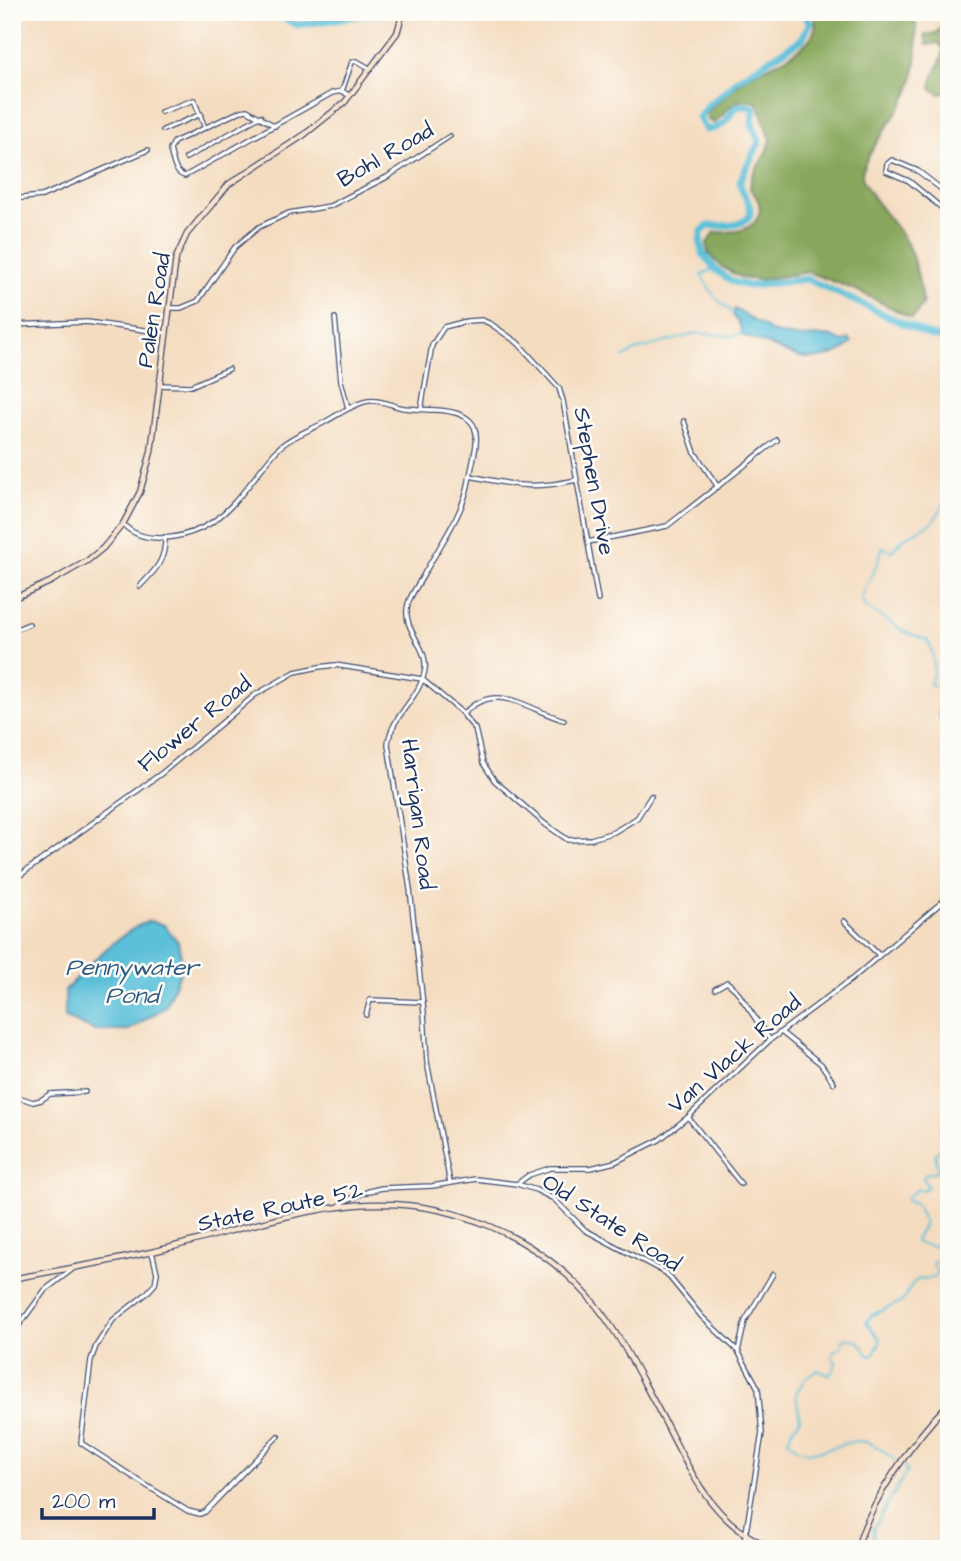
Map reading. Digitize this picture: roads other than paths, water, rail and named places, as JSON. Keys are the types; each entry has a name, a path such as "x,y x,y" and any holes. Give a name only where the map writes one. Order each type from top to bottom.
{"main road":[{"name":"Palen Road","path":"12,599 50,582 87,561 103,548 123,523 140,492 147,473 176,258 193,225 234,179 304,135 350,96 397,33 403,13"},
{"name":"State Route 52","path":"12,1279 152,1252 338,1208 400,1204 460,1215 511,1236 555,1265 587,1295 611,1326 708,1500 727,1521 745,1535 776,1549"},
{"path":"857,1549 867,1521 884,1490 929,1424 949,1403"}],"street":[{"path":"342,91 352,62 357,61 371,69"},
{"path":"275,126 244,110 172,144 170,150 176,169 179,174 185,176 275,126 332,93 342,91 350,96"},
{"path":"161,112 194,100 205,128"},
{"path":"163,130 201,114"},
{"path":"186,158 261,117"},
{"name":"Bohl Road","path":"169,308 198,301 235,247 259,227 289,213 330,206 387,177 450,136"},
{"path":"12,199 42,196 148,150"},
{"path":"949,195 918,171 892,160 887,164 886,171 909,181 949,214"},
{"path":"335,318 341,381 348,408"},
{"name":"Stephen Drive","path":"421,410 429,354 436,336 444,327 453,323 485,321 518,343 559,388 563,401 597,600"},
{"path":"12,325 87,322 166,333"},
{"path":"159,386 191,386 229,369"},
{"path":"123,523 143,536 165,537 188,533 211,523 282,446 348,408 371,401 462,414 473,422 477,433 463,504 408,605 407,625 425,661 422,679 463,714 477,734 483,763 490,776 544,824 568,840 591,839 614,832 637,818 651,796"},
{"path":"684,421 695,453 718,487"},
{"path":"588,542 667,526 777,440"},
{"path":"470,476 526,487 576,480"},
{"path":"140,586 163,558 165,537"},
{"path":"12,631 29,624"},
{"name":"Flower Road","path":"12,881 161,774 255,695 286,676 303,669 335,665 422,679"},
{"name":"Harrigan Road","path":"422,679 393,726 388,744 409,877 427,1062 450,1183"},
{"path":"463,714 481,700 499,697 564,720"},
{"name":"Van Vlack Road","path":"517,1184 529,1175 550,1168 591,1168 615,1162 659,1140 688,1117 770,1040 852,979 949,895"},
{"path":"844,921 879,955"},
{"path":"715,989 727,982 736,990 770,1040"},
{"path":"366,1015 370,1000 423,1002"},
{"path":"781,1032 821,1064 834,1083"},
{"path":"12,1099 21,1098 33,1102 50,1094 85,1092"},
{"path":"688,1117 741,1184"},
{"name":"Old State Road","path":"338,1208 345,1201 369,1191 476,1179 517,1184 537,1189 554,1199 585,1230 666,1273 694,1308 738,1351 758,1388 763,1424 745,1535 739,1549"},
{"path":"152,1252 157,1273 155,1284 113,1321 96,1346 91,1360 81,1443 144,1485 155,1489 188,1511 200,1514 205,1512 278,1436"},
{"path":"12,1335 45,1290 75,1267"},
{"path":"738,1351 745,1321 773,1274"}],"water":[{"path":"735,309 774,333 795,337 829,336 843,342 849,339 852,342 842,350 822,358 799,357 743,336 733,315"},
{"name":"Pennywater Pond","path":"149,921 164,925 178,942 183,966 165,1007 129,1030 96,1031 65,1018 65,991 115,942"}],"waterway":[{"path":"271,12 297,25 384,12"},
{"path":"803,12 810,23 802,39 737,80 707,106 699,118 706,130 723,124 740,106 754,108 752,123 759,142 740,181 748,202 749,217 738,224 708,226 702,231 700,239 703,254 716,270 733,282 749,286 807,279 931,336 949,339"},
{"path":"711,264 710,271 701,275 714,296 734,314"},
{"path":"624,357 637,350 698,333 733,336 744,333"},
{"path":"949,496 933,522 904,538 892,551 882,547 879,561 861,601 905,632 927,640 933,662 930,685 939,685 949,680"},
{"path":"949,695 941,700 938,715 943,721 949,722"},
{"path":"898,1462 871,1443 856,1441 826,1450 806,1452 788,1440 800,1420 796,1393 806,1378 817,1370 830,1374 836,1362 833,1352 841,1347 844,1339 857,1340 868,1355 872,1356 880,1339 866,1322 872,1315 903,1301 913,1283 919,1279 934,1278 938,1273 932,1264 936,1260 942,1260 944,1255 936,1247 916,1243 923,1220 917,1205 907,1201 907,1197 918,1189 928,1187 923,1179 925,1174 938,1171 935,1154 945,1145 940,1130 943,1126 949,1126"},
{"path":"885,1549 873,1536 873,1529 907,1471 904,1466"}]}
